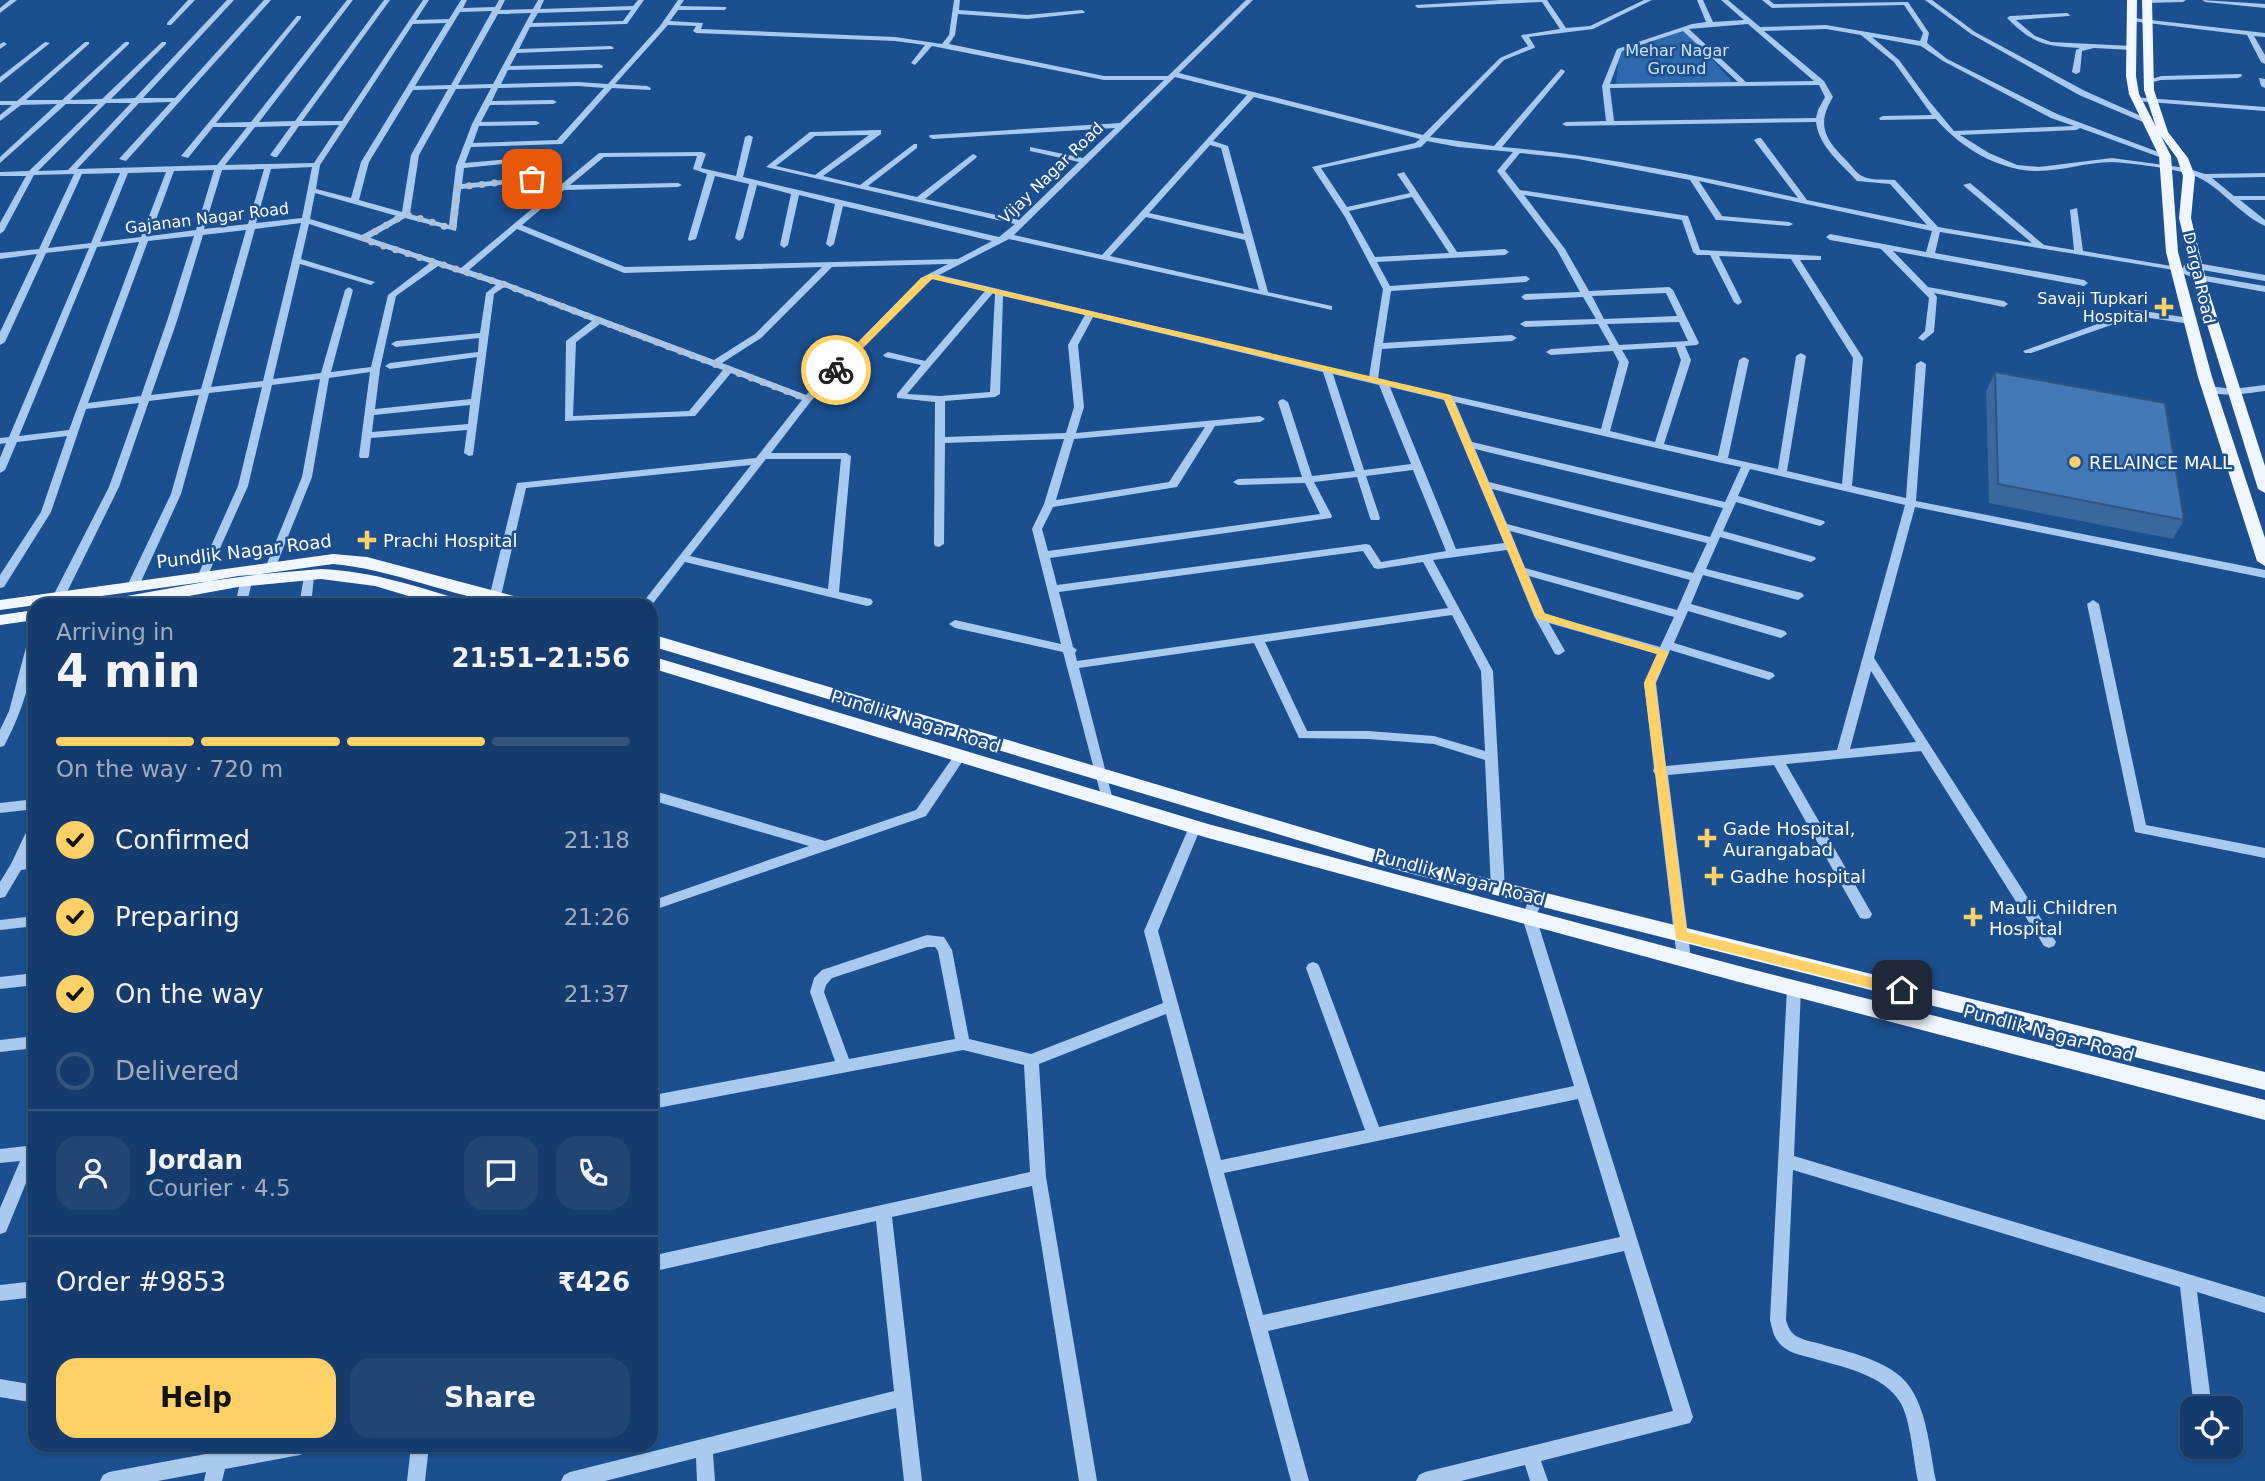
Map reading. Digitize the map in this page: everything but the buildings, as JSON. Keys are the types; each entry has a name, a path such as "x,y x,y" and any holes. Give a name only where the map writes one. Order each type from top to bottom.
{"main road":[{"name":"Darga Road","path":"2132,0 2131,76 2136,99 2165,161 2172,251 2176,268 2209,389 2265,561"},
{"path":"2147,1 2152,101 2163,132 2186,170"},
{"name":"Darga Road","path":"2186,170 2189,176 2185,218 2198,271 2265,489"},
{"name":"Pundlik Nagar Road","path":"61,598 203,575 333,559 367,562 479,598"},
{"name":"Pundlik Nagar Road","path":"181,598 246,582 321,574 374,579 435,598"},
{"name":"Pundlik Nagar Road","path":"0,605 28,602"},
{"path":"0,620 28,616"},
{"name":"Pundlik Nagar Road","path":"658,642 1401,864 2265,1081"},
{"name":"Pundlik Nagar Road","path":"658,664 1195,827 1684,959 2265,1110"},
{"path":"2057,1029 2060,1057"}],"street":[{"path":"0,11 14,0"},
{"path":"169,24 192,0"},
{"path":"0,342 42,251 74,172 231,0"},
{"path":"123,159 268,0"},
{"path":"50,598 114,487 201,233 219,168 349,0"},
{"path":"274,155 387,0"},
{"path":"203,575 243,486 297,261 316,166 426,0"},
{"path":"354,202 365,162 464,0"},
{"path":"406,214 415,155 502,0"},
{"path":"312,190 453,229 460,166 476,124 541,0"},
{"path":"528,25 625,23 641,0"},
{"path":"468,145 559,142 666,23 681,0"},
{"path":"944,46 952,35 957,0"},
{"path":"995,0 995,13"},
{"name":"Vijay Nagar Road","path":"651,598 807,399 924,280 1004,238 1250,0"},
{"path":"1418,6 1543,0 1564,30"},
{"path":"1452,553 1417,466 1378,381 1378,346 1387,289 1345,210 1317,167 1418,145 1502,59 1532,47 1524,36 1591,28 1649,0"},
{"path":"1700,0 1710,23"},
{"path":"1724,0 1821,83 1829,97 1820,108 1817,120 1824,139 1860,179 1892,182 1936,230"},
{"path":"1765,0 1772,6 1906,3 1926,33 1923,44"},
{"path":"1928,0 1973,33 2082,93 2146,120"},
{"path":"2147,1 2183,0"},
{"path":"2205,0 2265,6"},
{"path":"458,10 635,8"},
{"path":"676,8 724,8"},
{"path":"1911,11 1944,11"},
{"path":"956,12 1027,17 1082,12"},
{"path":"2067,15 2010,18 2040,41 2132,48"},
{"path":"185,156 299,17"},
{"path":"2133,20 2265,35"},
{"path":"411,22 451,21"},
{"path":"1784,21 1791,28"},
{"path":"1610,122 1606,86 1619,50 1710,23 1751,22"},
{"path":"666,23 701,24 696,31 895,39 944,46 1104,78 1171,76 1425,138 1496,149 1577,156 1692,177 1936,230 2176,268 2265,278"},
{"path":"1759,29 1826,27 1923,44 1945,60 2079,127 2186,170 2204,176 2265,175"},
{"path":"1684,29 1744,84"},
{"path":"1864,34 1897,61 1952,133 1986,155 2016,167 2039,169 2112,160 2165,161"},
{"path":"2250,34 2265,62"},
{"path":"0,81 47,43"},
{"path":"0,119 87,43"},
{"path":"0,161 127,43"},
{"path":"0,232 31,173 164,43"},
{"path":"915,63 930,44"},
{"path":"2076,72 2079,50 2095,46"},
{"path":"514,51 611,48"},
{"path":"505,68 599,66"},
{"path":"1496,149 1561,71"},
{"path":"2149,81 2161,78 2238,76"},
{"path":"1606,86 1821,83"},
{"path":"411,88 609,85 646,88"},
{"path":"1104,258 1252,94"},
{"path":"2136,99 2265,109"},
{"path":"0,103 176,100"},
{"path":"486,103 553,102"},
{"path":"1883,118 1938,117"},
{"path":"1566,124 1817,120"},
{"path":"211,125 344,122"},
{"path":"476,124 536,123"},
{"path":"933,137 1120,125"},
{"path":"1952,133 2079,127"},
{"path":"817,177 878,132 813,134 770,167 1021,223"},
{"path":"738,178 749,137"},
{"path":"1758,140 1804,201"},
{"path":"705,141 697,169 1329,308"},
{"path":"1210,143 1224,146 1264,293"},
{"path":"862,187 914,146"},
{"path":"1033,149 1083,161"},
{"path":"1519,149 1502,170 1561,248 1584,294 1624,362 1605,433"},
{"path":"462,271 602,155 702,154"},
{"path":"919,200 973,156"},
{"path":"460,166 542,158"},
{"path":"0,174 316,166"},
{"path":"133,586 176,494 268,167"},
{"path":"0,584 46,512 82,407 171,169"},
{"path":"0,470 125,171"},
{"path":"692,239 712,171"},
{"path":"1401,174 1455,255"},
{"path":"2204,176 2264,223"},
{"path":"1692,177 1719,218 1789,224"},
{"path":"458,187 532,179"},
{"path":"739,239 754,181"},
{"path":"562,188 678,185"},
{"path":"1967,185 2040,246"},
{"path":"784,245 796,191"},
{"path":"1518,192 1685,218 1698,252 1795,259 1818,258"},
{"path":"1345,210 1415,194"},
{"path":"2232,198 2265,198"},
{"path":"830,244 840,202"},
{"path":"2074,210 2079,252"},
{"path":"362,239 406,214"},
{"path":"1144,214 1249,238"},
{"name":"Gajanan Nagar Road","path":"0,256 306,220 503,284 807,399"},
{"path":"516,226 624,270 961,260"},
{"path":"1930,256 1936,230"},
{"path":"1830,237 2084,283"},
{"path":"1885,248 1933,297 1929,332 1923,338"},
{"path":"1372,260 1504,252"},
{"path":"1713,253 1738,302"},
{"path":"1795,259 1858,358 1847,488"},
{"path":"297,261 371,282"},
{"path":"364,456 375,369 392,295 436,263"},
{"path":"715,364 758,336 829,265"},
{"path":"2198,271 2265,289"},
{"path":"931,276 1327,370 1911,503 2265,574"},
{"path":"1387,289 1526,279"},
{"path":"469,453 490,293 503,284"},
{"path":"1925,289 2004,304"},
{"path":"271,566 307,477 325,375 349,290"},
{"path":"1525,297 1670,290 1694,343 1551,352"},
{"path":"995,291 995,394 940,398 900,396 927,364 995,291"},
{"path":"2028,351 2136,313 2190,321"},
{"path":"1090,314 1073,345 1079,407 1049,504 1037,529 1071,650 1107,800"},
{"path":"1525,324 1681,318"},
{"path":"599,320 571,341 568,419 692,414 729,369"},
{"path":"396,344 484,335"},
{"path":"1378,346 1513,338"},
{"path":"1659,445 1686,360 1680,344"},
{"path":"390,366 482,354"},
{"path":"888,355 927,364"},
{"path":"1782,473 1801,356"},
{"path":"1722,460 1744,360"},
{"path":"1842,755 1911,503 1921,364"},
{"path":"82,407 375,369"},
{"path":"1327,370 1375,518"},
{"path":"2209,389 2233,392 2265,388"},
{"path":"1448,397 1540,616 1559,651"},
{"path":"939,544 940,398"},
{"path":"369,413 475,401"},
{"path":"1044,555 1327,516 1308,480 1283,402"},
{"path":"941,440 1071,436 1260,419"},
{"path":"1049,504 1173,485 1212,423"},
{"path":"367,435 472,427"},
{"path":"0,441 74,432"},
{"path":"1468,444 1820,523"},
{"path":"2251,448 2265,450"},
{"path":"489,598 521,485 761,458 846,456 833,596"},
{"path":"1238,482 1308,480 1417,466"},
{"path":"1684,959 1650,683 1748,466"},
{"path":"1485,484 1811,559"},
{"path":"1502,526 1798,596"},
{"path":"1055,589 1366,547 1378,566 1510,546"},
{"path":"1426,557 1487,671 1498,889"},
{"path":"682,558 867,602"},
{"path":"1521,570 1781,635"},
{"path":"306,598 309,576"},
{"path":"242,598 246,582"},
{"path":"2093,604 2140,829 2265,853"},
{"path":"1074,665 1456,611"},
{"path":"1540,616 1769,676"},
{"path":"955,624 1071,650"},
{"path":"1257,638 1303,735 1368,735 1434,740 1492,757"},
{"path":"1869,659 2049,942"},
{"path":"0,743 15,711 28,662"},
{"path":"1659,771 1924,746"},
{"path":"658,904 921,813 960,756"},
{"path":"1778,761 1865,915"},
{"path":"658,797 825,846"},
{"path":"0,808 28,805"},
{"path":"1195,827 1151,931 1300,1481"},
{"path":"0,893 28,842"},
{"path":"17,866 28,864"},
{"path":"1425,1481 1684,1417 1529,918 1536,898"},
{"path":"0,925 28,922"},
{"path":"844,1066 817,992 819,982 827,974 927,941 939,941 945,950 963,1044"},
{"path":"1314,968 1374,1135"},
{"path":"0,984 28,980"},
{"path":"1794,988 1778,1320 1783,1334 1792,1344 1887,1375 1900,1386 1908,1399 1927,1481"},
{"path":"658,1100 963,1044 1031,1060 1171,1006"},
{"path":"0,1046 28,1043"},
{"path":"1031,1060 1038,1177 1088,1481"},
{"path":"1215,1168 1583,1091"},
{"path":"0,1156 28,1153"},
{"path":"1787,1161 2265,1305"},
{"path":"0,1227 28,1163"},
{"path":"658,1262 1038,1177"},
{"path":"883,1212 913,1481"},
{"path":"1257,1325 1630,1242"},
{"path":"2187,1280 2201,1396"},
{"path":"0,1293 28,1290"},
{"path":"0,1388 28,1393"},
{"path":"570,1481 620,1475 704,1447 904,1397"},
{"path":"704,1447 706,1481"},
{"path":"416,1481 419,1452"},
{"path":"109,1481 220,1453 213,1481"},
{"path":"1530,1455 1539,1481"}],"green space":[{"name":"Mehar Nagar Ground","path":"1684,28 1734,84 1616,86 1619,50"}],"way so far":[{"path":"532,179 458,187 453,229 406,214 362,239 503,284 807,399 836,370"}],"place":[{"name":"Savaji Tupkari Hospital","path":"2164,307"},
{"name":"RELAINCE MALL","path":"2075,462"},
{"name":"Prachi Hospital","path":"367,540"},
{"name":"Gade Hospital, Aurangabad","path":"1707,838"},
{"name":"Gadhe hospital","path":"1714,876"},
{"name":"Mauli Children Hospital","path":"1973,917"}],"route":[{"path":"836,370 931,276 1448,397 1540,616 1663,652 1650,683 1681,935 1902,990"}]}
